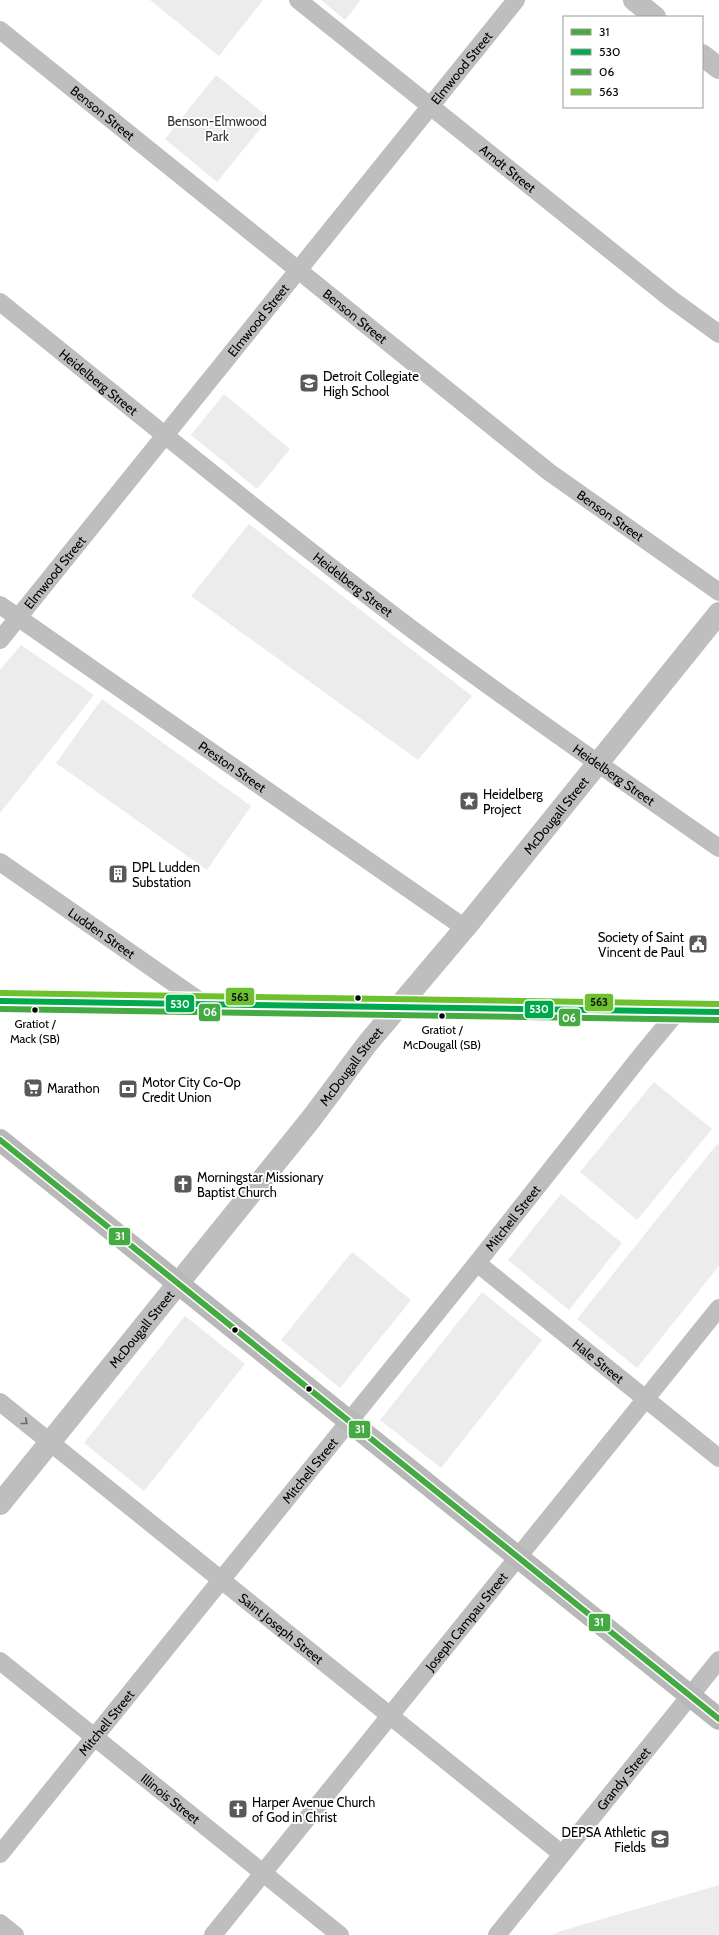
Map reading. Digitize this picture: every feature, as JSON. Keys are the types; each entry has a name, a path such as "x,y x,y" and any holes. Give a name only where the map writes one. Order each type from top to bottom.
{"main road":[{"path":"0,1140 719,1719"}],"street":[{"name":"Arndt Street","path":"298,0 671,299 719,334"},
{"name":"Elmwood Street","path":"0,640 516,0"},
{"path":"634,0 654,16"},
{"name":"Benson Street","path":"0,30 548,472 719,592"},
{"path":"703,56 719,68"},
{"name":"Heidelberg Street","path":"0,302 165,435 408,626 598,764 719,848"},
{"name":"Preston Street","path":"0,605 465,928"},
{"name":"McDougall Street","path":"0,1504 398,1007 465,928 719,613"},
{"name":"Ludden Street","path":"0,862 204,1004"},
{"path":"0,1001 719,1012"},
{"name":"Mitchell Street","path":"0,1854 478,1263 643,1053 678,1011"},
{"name":"Hale Street","path":"478,1263 719,1458"},
{"name":"Joseph Campau Street","path":"213,1935 719,1308"},
{"name":"Saint Joseph Street","path":"0,1402 562,1854"},
{"name":"Grandy Street","path":"497,1935 719,1660"},
{"name":"Illinois Street","path":"0,1662 340,1935"},
{"path":"0,1923 15,1935"}],"green space":[{"path":"150,0 263,0 219,56"},
{"path":"321,0 361,0 345,20"},
{"name":"Benson-Elmwood Park","path":"216,75 269,118 217,182 165,139"},
{"path":"224,394 290,449 257,489 191,435"},
{"path":"249,524 472,696 418,760 191,596"},
{"path":"21,645 94,695 0,813 0,670"},
{"path":"102,699 251,806 207,870 56,763"},
{"path":"654,1082 712,1129 637,1220 580,1172"},
{"path":"717,1144 719,1145 719,1266 637,1368 577,1319"},
{"path":"561,1194 622,1243 569,1310 508,1260"},
{"path":"352,1252 411,1300 340,1388 281,1340"},
{"path":"482,1292 542,1340 441,1468 380,1420"},
{"path":"185,1316 245,1364 144,1491 84,1443"},
{"path":"719,1885 719,1935 553,1935 561,1931"}],"transit line":[{"name":"563","path":"0,993 719,1004"},
{"name":"530","path":"0,1001 719,1012"},
{"name":"06","path":"0,1009 719,1020"},
{"name":"31","path":"0,1140 719,1719"}],"place":[{"name":"Detroit Collegiate High School","path":"309,383"},
{"name":"Heidelberg Project","path":"469,801"},
{"name":"DPL Ludden Substation","path":"118,874"},
{"name":"Society of Saint Vincent de Paul","path":"698,944"},
{"name":"Gratiot / Mack (SB)","path":"35,1010"},
{"name":"Gratiot / McDougall (SB)","path":"442,1016"},
{"name":"Marathon","path":"33,1088"},
{"name":"Motor City Co-Op Credit Union","path":"128,1089"},
{"name":"Morningstar Missionary Baptist Church","path":"183,1184"},
{"name":"Harper Avenue Church of God in Christ","path":"238,1809"},
{"name":"DEPSA Athletic Fields","path":"660,1839"}]}
